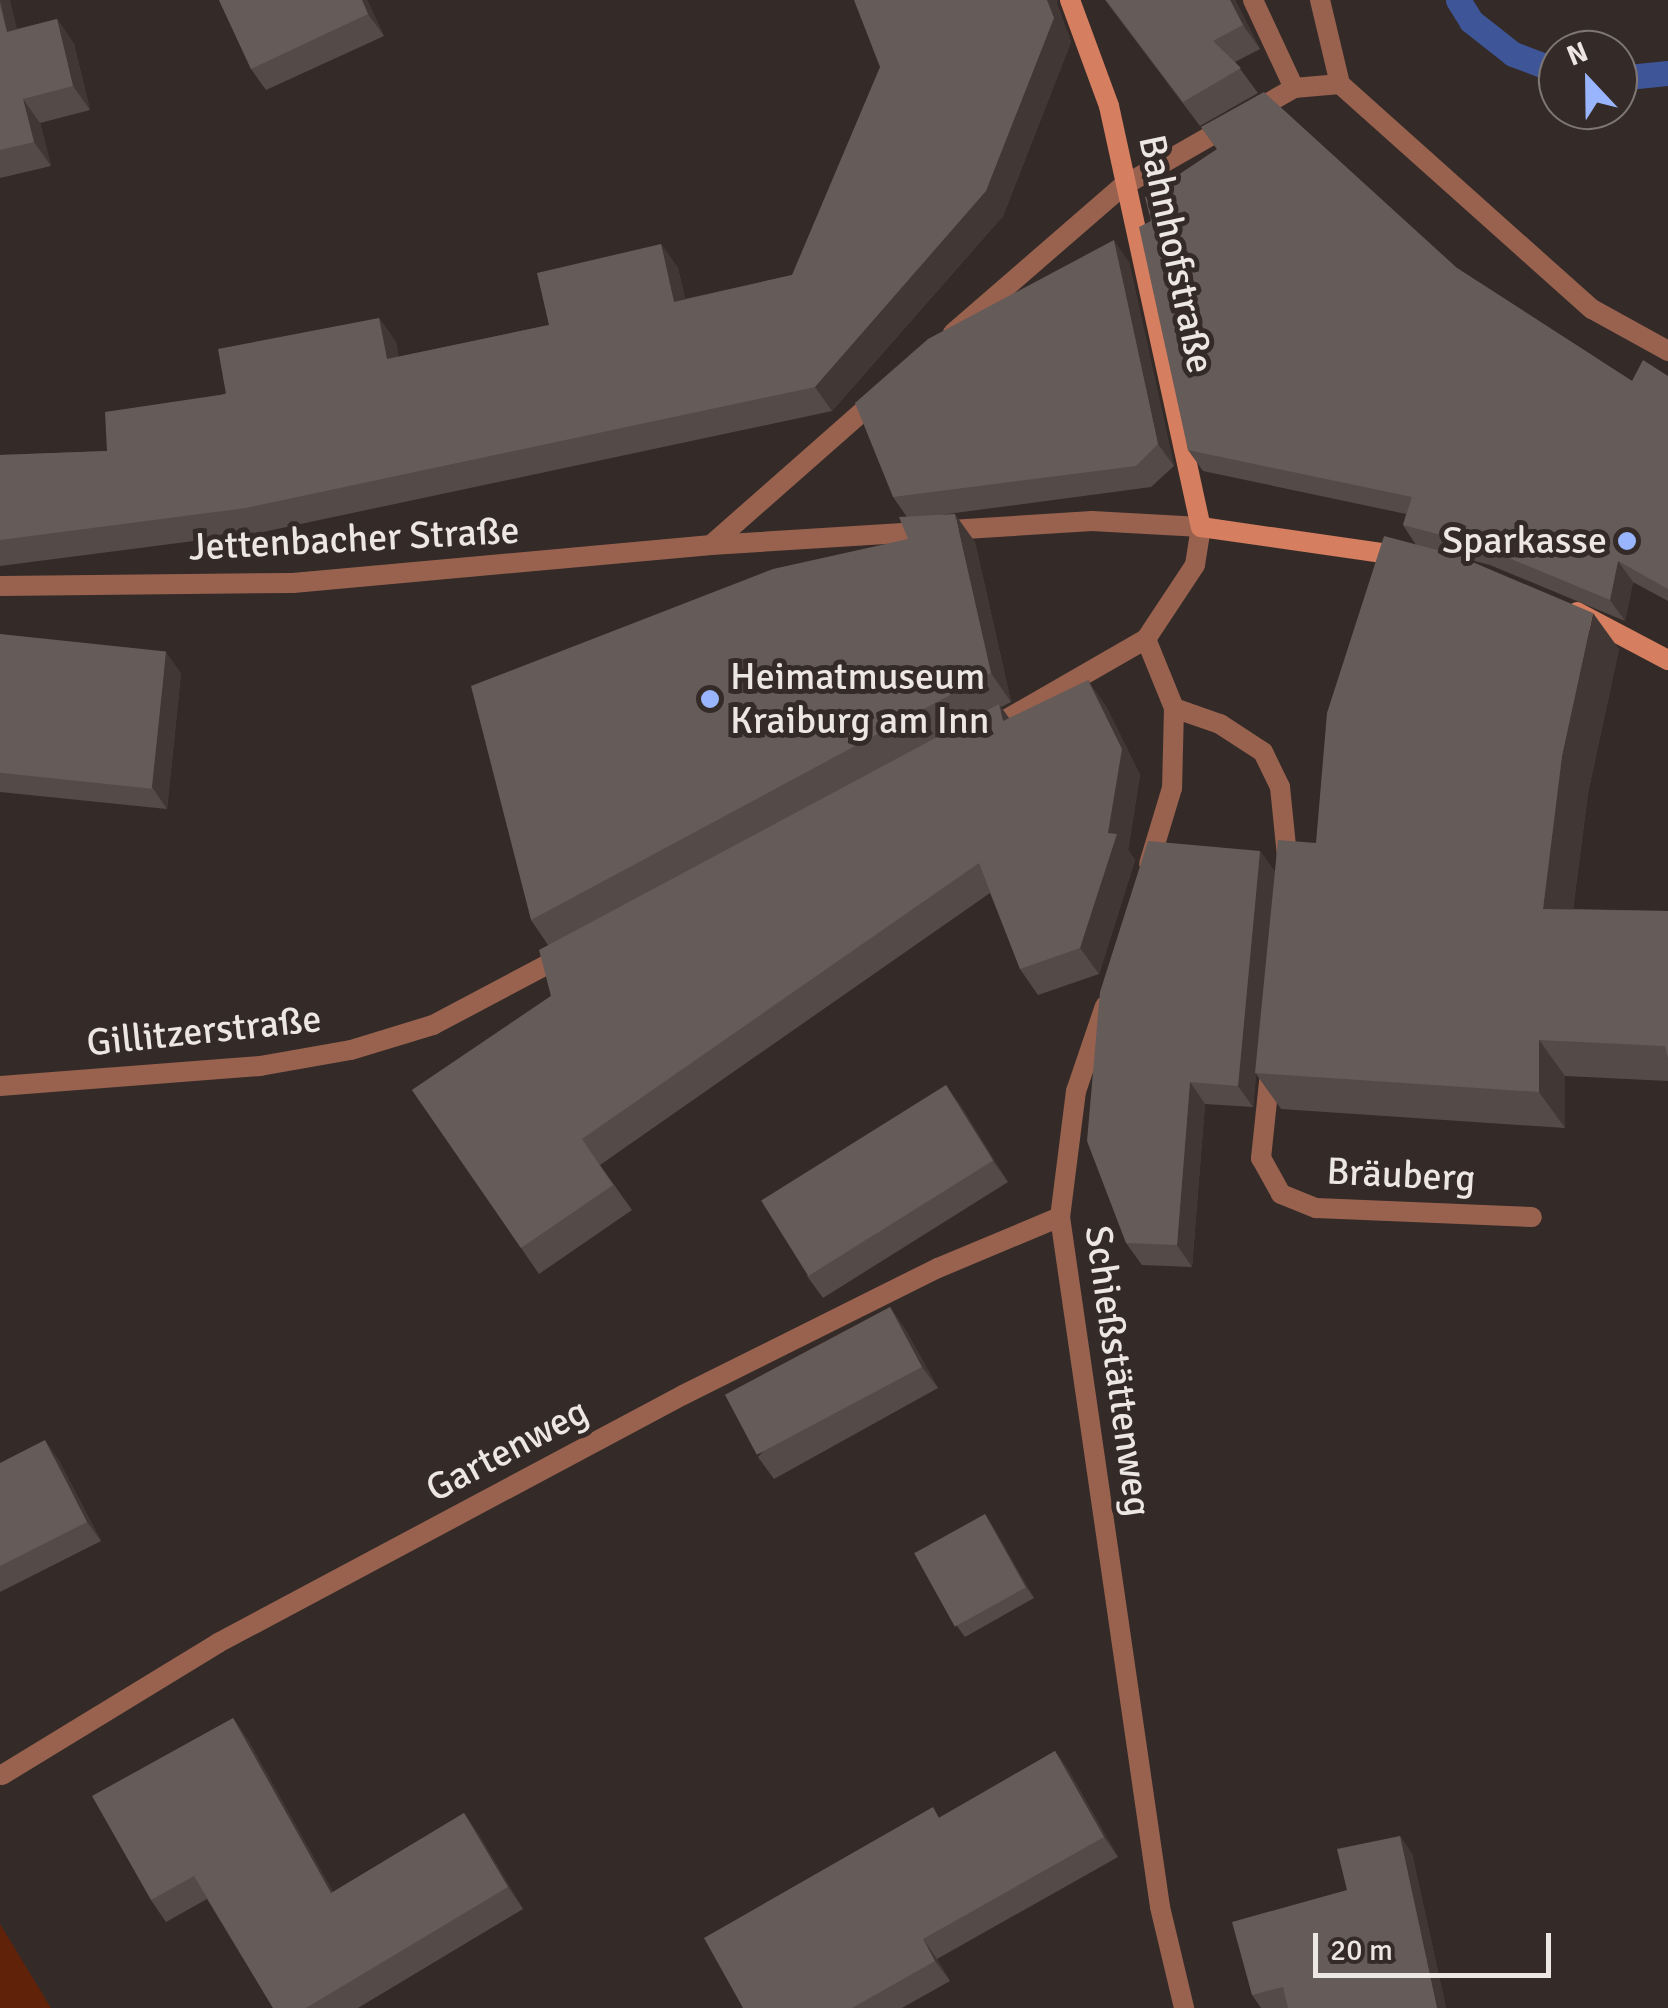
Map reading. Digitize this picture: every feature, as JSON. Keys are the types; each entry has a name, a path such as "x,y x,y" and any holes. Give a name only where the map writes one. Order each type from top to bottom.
{"main road":[{"name":"Bahnhofstraße","path":"1070,0 1108,106 1200,528"},
{"path":"1200,528 1361,546 1432,564"},
{"path":"1553,604 1668,660"}],"street":[{"path":"1252,0 1294,88"},
{"path":"1320,0 1340,84"},
{"path":"932,351 1123,186 1294,88 1340,84 1363,97 1512,243 1579,298 1668,351"},
{"path":"711,545 903,376"},
{"name":"Jettenbacher Straße","path":"0,586 293,582 711,545 1092,521 1200,528"},
{"path":"963,745 1146,640 1195,566 1200,528"},
{"path":"1145,878 1172,788 1174,708 1146,640"},
{"path":"1174,708 1220,724 1263,752 1280,787 1292,895"},
{"name":"Gillitzerstraße","path":"0,1086 260,1066 350,1050 433,1025 578,949"},
{"name":"Schießstättenweg","path":"1111,986 1076,1091 1060,1218 1160,1908 1184,2008"},
{"name":"Bräuberg","path":"1275,1032 1261,1158 1282,1194 1316,1208 1532,1217"},
{"name":"Gartenweg","path":"2,1775 218,1644 683,1395 938,1268 1060,1218"}],"shaded area":[{"path":"0,1924 51,2008 0,2008"}],"building":[{"path":"219,0 362,0 368,14 251,69"},
{"path":"854,0 1047,0 1054,18 986,191 815,387 246,508 0,540 0,455 107,451 105,412 226,394 218,349 379,318 387,359 549,325 537,273 661,244 674,302 792,275 880,67"},
{"path":"1106,0 1230,0 1243,25 1213,41 1241,68 1183,102"},
{"path":"0,5 7,32 57,19 73,86 23,99 34,142 0,150"},
{"path":"1264,92 1457,268 1632,381 1643,360 1668,376 1668,589 1618,561 1610,600 1475,544 1403,525 1412,497 1188,450 1139,227 1151,221 1145,197 1217,149 1201,127"},
{"path":"1114,240 1158,444 1136,466 893,497 855,403 928,339"},
{"path":"955,514 991,673 531,920 471,686 773,569 908,539 899,517"},
{"path":"1384,536 1456,555 1593,613 1562,756 1543,909 1668,911 1668,1058 1665,1046 1539,1040 1539,1092 1255,1073 1278,840 1316,843 1327,713"},
{"path":"0,634 166,651 152,789 0,773"},
{"path":"1088,680 1122,749 1108,833 1117,834 1080,948 1020,969 979,863 582,1139 613,1185 521,1248 412,1090 551,996 539,950 999,704 1003,721"},
{"path":"1148,841 1260,851 1238,1086 1190,1082 1177,1245 1126,1243 1087,1141 1100,992"},
{"path":"946,1085 993,1160 808,1276 761,1201"},
{"path":"890,1307 922,1367 757,1455 725,1395"},
{"path":"45,1440 87,1522 0,1566 0,1463"},
{"path":"985,1514 1026,1587 955,1627 914,1553"},
{"path":"233,1718 331,1893 464,1813 508,1887 306,2008 273,2008 194,1876 151,1900 92,1796"},
{"path":"1055,1751 1104,1837 923,1939 935,1961 852,2008 743,2008 704,1938 933,1807 939,1818"},
{"path":"1400,1836 1437,2008 1288,2008 1283,1987 1252,1995 1232,1922 1347,1890 1337,1849"}],"waterway":[{"path":"1458,0 1471,21 1513,54 1538,63"},
{"path":"1638,76 1668,73"}],"place":[{"name":"Sparkasse","path":"1627,541"},
{"name":"Heimatmuseum Kraiburg am Inn","path":"710,699"}]}
